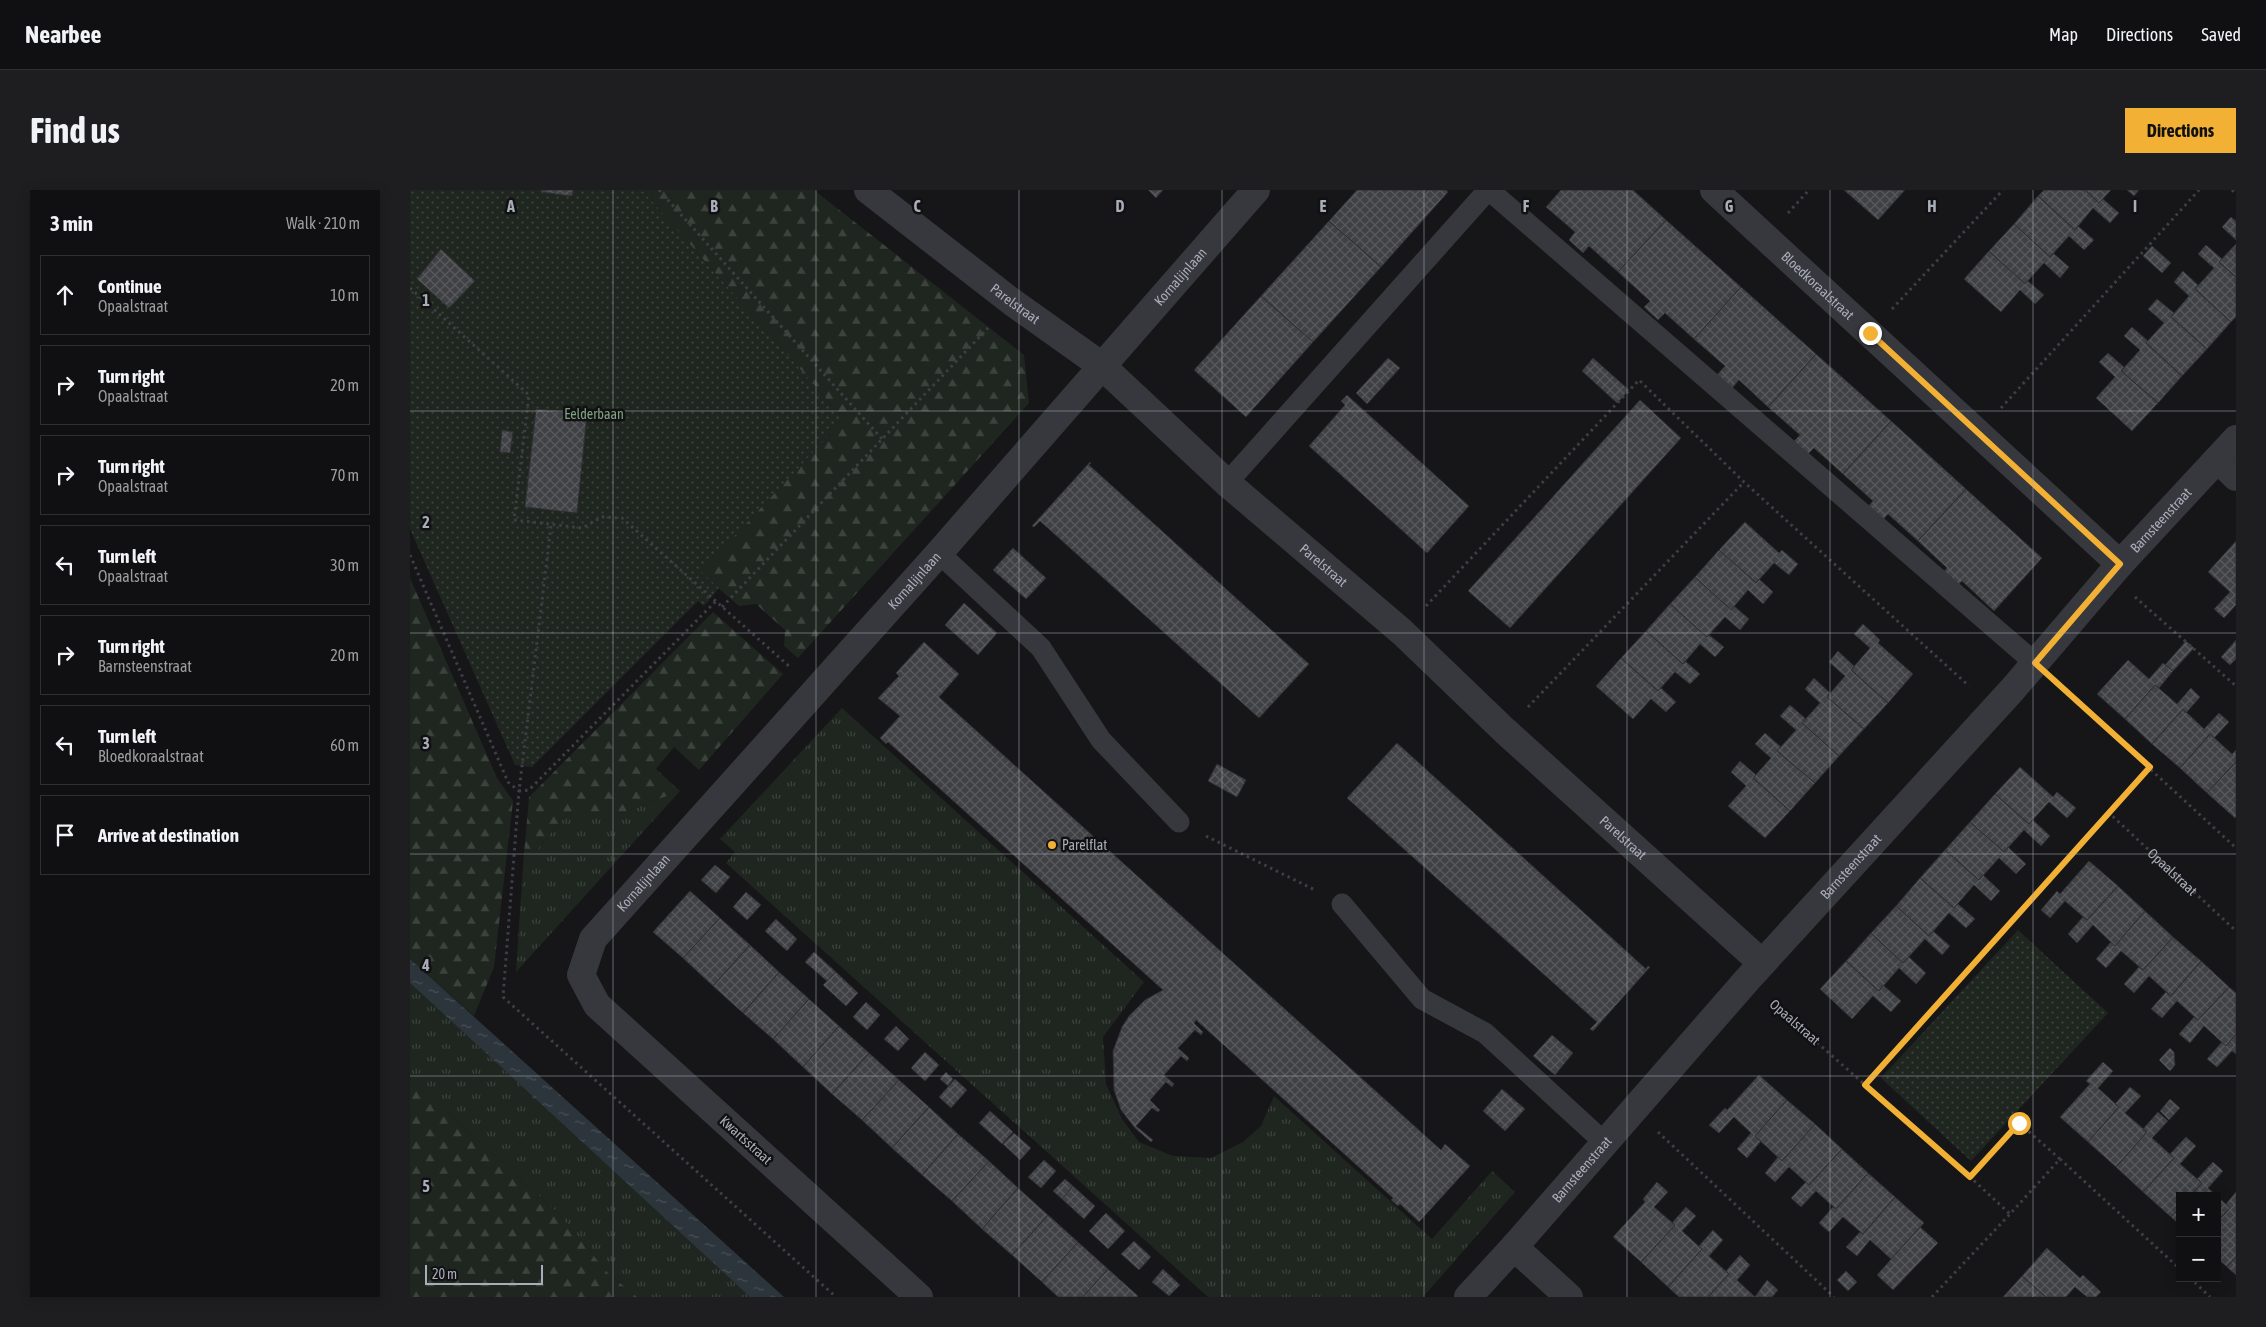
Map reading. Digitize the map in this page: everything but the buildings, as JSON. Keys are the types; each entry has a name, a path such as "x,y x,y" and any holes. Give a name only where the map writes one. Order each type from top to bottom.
{"street":[{"name":"Parelstraat","path":"868,190 1012,302 1102,366 1228,483 1402,632 1754,971"},
{"name":"Kornalijnlaan","path":"581,975 593,939 939,553 1256,190"},
{"name":"Bloedkoraalstraat","path":"1714,190 1978,433 2115,569"},
{"name":"Barnsteenstraat","path":"1468,1297 1514,1248 1754,971 1994,709 2115,569 2227,468 2236,439"},
{"name":"Kwartsstraat","path":"581,975 598,1005 919,1297"},
{"path":"1514,1248 1569,1297"}],"lane":[{"path":"1228,483 1489,190 2035,663"},
{"path":"939,553 1041,648 1101,740 1179,822"},
{"path":"1342,904 1422,999 1485,1033 1605,1143"}],"path":[{"path":"659,190 882,439"},
{"path":"1870,333 2004,190"},
{"path":"1978,433 2199,190"},
{"path":"2232,190 2236,194"},
{"path":"410,288 529,395 514,520 550,526 582,528 602,517 622,518 817,690"},
{"path":"722,607 1012,302"},
{"path":"1402,632 1639,380 1744,482 1994,709"},
{"path":"1505,730 1744,482"},
{"path":"519,791 550,526"},
{"path":"410,555 508,782 519,791 529,790 716,601"},
{"path":"2115,569 2236,686"},
{"path":"2035,663 2236,848"},
{"path":"1865,1085 2150,767"},
{"name":"Opaalstraat","path":"2108,812 2236,931"},
{"path":"1179,822 1342,904"},
{"name":"Opaalstraat","path":"1754,971 1865,1085 2010,1214"},
{"path":"1634,1109 1834,1297"},
{"path":"1970,1177 2019,1123 2176,1265"},
{"path":"1932,1297 2060,1159"},
{"path":"2194,1282 2210,1297"}],"green space":[{"name":"Eelderbaan","path":"410,190 642,190 844,419 701,572 719,588 704,606 698,601 532,767 515,765 410,529"},
{"path":"642,190 814,190 1024,355 1029,403 798,658 784,646 785,630 756,604 739,606 700,572 844,419"},
{"path":"410,578 497,778 513,801 494,967 474,1016 410,959"},
{"path":"713,612 783,674 699,770 674,747 656,769 680,791 619,814 567,814 523,866 529,797"},
{"path":"842,708 1144,982 1103,1037 1106,1084 1122,1119 1139,1142 1173,1156 1211,1158 1243,1142 1261,1126 1274,1096 1432,1239 1492,1171 1515,1192 1423,1297 1208,1297 726,863 735,852 720,839"},
{"path":"680,791 516,972 523,866 567,814 619,814"},
{"path":"2018,930 2108,1013 1971,1161 1881,1078"},
{"path":"410,983 750,1297 637,1297 608,1273 557,1212 410,1079"},
{"path":"410,1079 557,1212 608,1273 637,1297 410,1297"}],"water":[{"path":"410,959 784,1297 750,1297 410,983"}],"place":[{"name":"Parelflat","path":"1052,845"}],"route":[{"path":"1870,333 2120,564 2035,663 2150,767 1865,1085 1970,1177 2019,1123"}]}
